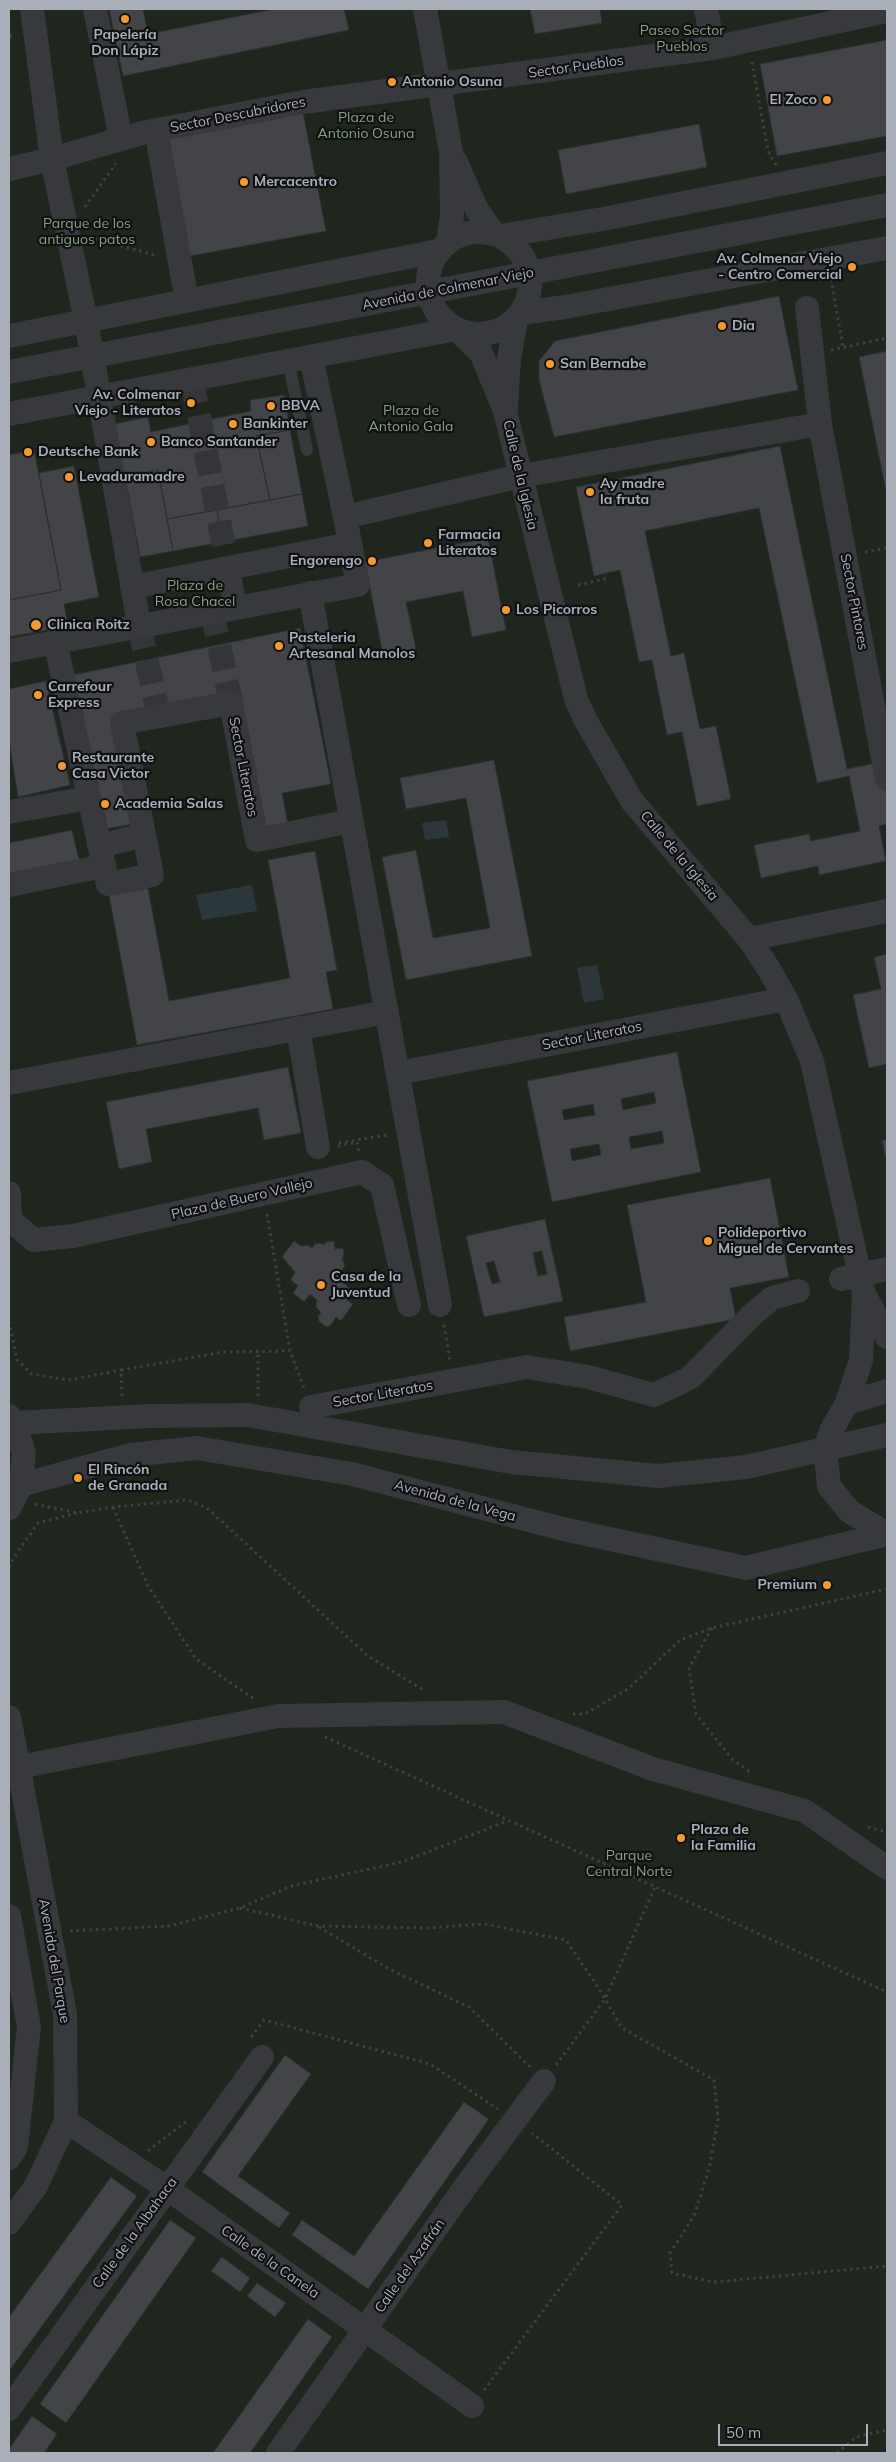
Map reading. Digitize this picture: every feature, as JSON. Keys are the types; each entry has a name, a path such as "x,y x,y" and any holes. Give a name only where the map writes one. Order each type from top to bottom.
{"street":[{"path":"32,9 52,159 86,321 139,625"},
{"path":"95,9 137,135"},
{"path":"425,9 451,152 452,216 443,246 431,264 427,278 428,292"},
{"path":"706,9 713,48"},
{"name":"Sector Pueblos","path":"440,85 713,48 887,11"},
{"name":"Sector Descubridores","path":"9,169 137,135 303,102 440,85"},
{"name":"Sector Descubridores","path":"137,135 180,262 187,301"},
{"path":"451,152 476,208 497,235 514,246 524,258 530,273"},
{"path":"9,336 187,301 443,246 462,234 477,231 497,235 603,219 887,163"},
{"name":"Avenida de Colmenar Viejo","path":"9,372 887,205"},
{"path":"9,414 456,329 472,334 488,334 503,329 518,316 887,248"},
{"name":"Calle de la Iglesia","path":"505,411 509,360 518,316 528,300 530,273"},
{"name":"Calle de la Iglesia","path":"428,292 433,307 443,320 456,329 481,353 505,411 576,699 586,721 632,801 748,939 786,999 812,1061 855,1282 861,1360 847,1404 831,1431 825,1448"},
{"name":"Sector Pintores","path":"807,308 820,424 887,779"},
{"path":"9,651 358,585 310,357"},
{"path":"345,517 520,476 820,424"},
{"path":"132,587 350,544"},
{"path":"228,568 235,607"},
{"path":"310,593 440,1305"},
{"name":"Sector Literatos","path":"55,642 108,884 152,875 122,723 231,703 257,840 351,821"},
{"path":"9,812 89,798"},
{"path":"9,884 101,856 144,835"},
{"path":"748,939 887,911"},
{"name":"Sector Literatos","path":"398,1073 786,999"},
{"path":"9,1083 386,1012"},
{"path":"298,1028 318,1147"},
{"name":"Plaza de Buero Vallejo","path":"9,1193 10,1220 34,1240 73,1236 362,1172 382,1185 410,1305"},
{"path":"855,1282 887,1269"},
{"name":"Calle de la Iglesia","path":"855,1282 887,1337"},
{"name":"Sector Literatos","path":"311,1407 527,1367 588,1377 654,1395 690,1378 753,1314 772,1298 798,1291"},
{"path":"847,1404 887,1391"},
{"path":"15,1498 24,1453 11,1419 248,1415 511,1462 659,1476 746,1467 887,1435"},
{"name":"Avenida de la Vega","path":"15,1498 130,1455 197,1448 352,1474 563,1529 746,1568 887,1534"},
{"path":"825,1448 829,1486 849,1511 887,1534"},
{"path":"9,1768 278,1716 504,1712 650,1775 805,1811 887,1868"},
{"name":"Avenida del Parque","path":"9,1717 65,2014 66,2121 36,2186 9,2223"},
{"path":"9,1916 30,2027 16,2147 9,2158"},
{"name":"Calle de la Albahaca","path":"9,2409 168,2188 254,2049"},
{"name":"Calle del Azafrán","path":"278,2453 544,2081"},
{"name":"Calle de la Canela","path":"66,2121 168,2188 472,2406"}],"lane":[{"path":"288,361 307,450"}],"path":[{"path":"748,42 768,150 786,182"},
{"path":"137,135 68,231 180,262"},
{"path":"827,259 843,347"},
{"path":"812,353 887,338"},
{"path":"884,549 887,552"},
{"path":"578,585 609,578"},
{"path":"318,1147 408,1131"},
{"path":"270,1225 290,1351 311,1407"},
{"path":"440,1305 454,1381"},
{"path":"9,1321 17,1360 32,1374 69,1380 224,1352 290,1351"},
{"path":"258,1351 258,1417"},
{"path":"121,1370 124,1418"},
{"path":"15,1498 78,1513"},
{"path":"9,1574 10,1563 38,1523 113,1506 188,1500 207,1508 368,1656 427,1692"},
{"path":"113,1506 148,1586 196,1659 278,1716"},
{"path":"567,1714 585,1714 628,1689 680,1640 712,1628 887,1590"},
{"path":"712,1628 689,1668 696,1714 732,1758 756,1776"},
{"path":"322,1736 887,1992"},
{"path":"61,1933 78,1929 169,1926 240,1908 291,1886 402,1862 506,1820"},
{"path":"860,1825 887,1832"},
{"path":"318,1926 389,1969 468,2007 544,2081 605,1999 655,1887"},
{"path":"240,1908 318,1926 427,1928 484,1924 566,1940 622,2028 714,2080 718,2119 709,2169 694,2216 670,2253 672,2273 714,2282 887,2266"},
{"path":"254,2049 264,2020 430,2064 515,2120 622,2205 472,2406"},
{"path":"131,2164 193,2117"},
{"path":"837,2453 856,2437 887,2430"}],"green space":[{"path":"9,9 887,9 887,2453 9,2453"}],"shaded area":[{"path":"446,820 449,837 425,840 422,823"},
{"path":"252,885 257,911 202,920 196,895"},
{"path":"597,965 604,999 584,1003 577,968"}],"building":[{"path":"109,9 143,9 148,34 274,9 344,9 349,30 123,76"},
{"path":"530,9 600,9 602,23 535,34"},
{"path":"9,22 12,38 9,39"},
{"name":"El Zoco","path":"887,40 887,136 777,156 760,64"},
{"name":"Mercacentro","path":"302,107 326,231 185,257 162,134"},
{"path":"699,124 707,167 566,194 558,150"},
{"path":"779,296 798,390 554,437 539,380 539,361 555,341"},
{"path":"887,351 887,496 859,357"},
{"path":"284,395 290,430 256,436 270,500 167,519 158,470 125,477 114,424 148,417 151,432 251,411 250,400"},
{"path":"290,430 302,494 270,500 256,436"},
{"path":"780,446 847,769 881,762 887,790 887,824 879,826 886,861 819,875 818,866 761,878 754,845 809,834 811,841 860,831 849,776 817,783 759,508 645,531 671,656 684,653 700,729 716,726 731,799 697,806 682,732 667,735 652,660 639,662 620,570 594,576 576,487"},
{"path":"34,450 61,590 9,600 9,455"},
{"path":"74,466 99,597 64,604 68,626 9,637 9,600 61,590 39,473"},
{"path":"158,470 173,551 140,557 125,477"},
{"path":"302,494 308,526 222,542 217,510"},
{"path":"217,510 222,542 173,551 167,519"},
{"path":"488,538 506,630 472,637 463,591 406,602 416,649 383,655 365,562"},
{"path":"300,628 331,784 282,793 288,825 260,831 235,698 116,721 138,823 106,829 73,675"},
{"path":"46,681 70,785 18,797 9,740 9,689"},
{"path":"494,760 532,956 406,980 382,857 416,850 433,938 490,928 466,798 406,809 400,778"},
{"path":"72,830 79,860 9,874 9,843"},
{"path":"315,851 337,970 326,972 333,1009 137,1045 109,895 148,888 169,1001 290,978 268,860"},
{"path":"887,954 887,1064 869,1068 853,995 881,989 874,957"},
{"path":"677,1052 701,1172 552,1202 527,1081","holes":["654,1092 656,1103 623,1110 621,1099","593,1104 595,1115 564,1120 562,1110","662,1131 664,1143 631,1149 629,1137","599,1144 601,1155 572,1161 570,1149"]},
{"path":"288,1067 301,1133 264,1140 258,1108 146,1129 152,1162 119,1169 106,1102"},
{"path":"887,1139 887,1163 882,1141"},
{"name":"Polideportivo Miguel de Cervantes","path":"770,1178 789,1277 730,1288 736,1319 570,1351 564,1317 646,1302 627,1205"},
{"path":"545,1219 563,1301 484,1317 466,1236","holes":["542,1251 547,1274 538,1276 533,1253","494,1261 500,1282 492,1284 486,1263"]},
{"name":"Casa de la Juventud","path":"294,1241 301,1246 308,1245 312,1248 315,1244 320,1243 324,1245 326,1242 334,1241 335,1249 343,1248 344,1255 342,1258 345,1266 341,1271 346,1275 347,1280 344,1283 348,1287 350,1295 347,1300 353,1304 341,1321 336,1317 330,1326 326,1327 319,1321 318,1317 321,1312 316,1307 317,1300 310,1294 304,1302 293,1293 298,1286 291,1280 295,1272 282,1257"},
{"path":"285,2055 311,2074 238,2176 290,2213 279,2228 202,2172"},
{"path":"464,2102 489,2119 368,2289 292,2235 302,2220 354,2256"},
{"path":"111,2177 137,2196 9,2371 9,2317"},
{"path":"170,2220 196,2238 66,2423 40,2404"},
{"path":"222,2257 250,2278 240,2292 211,2271"},
{"path":"257,2283 286,2303 275,2317 247,2296"},
{"path":"308,2319 332,2337 250,2453 213,2453"},
{"path":"32,2416 57,2434 44,2453 9,2453 9,2449"}],"tunnel":[{"path":"192,380 228,568"},
{"path":"212,611 231,703"},
{"path":"139,625 159,716"}],"place":[{"name":"Papelería Don Lápiz","path":"125,19"},
{"name":"Antonio Osuna","path":"392,82"},
{"name":"El Zoco","path":"827,100"},
{"name":"Mercacentro","path":"244,182"},
{"name":"Av. Colmenar Viejo - Centro Comercial","path":"852,267"},
{"name":"Dia","path":"722,326"},
{"name":"San Bernabe","path":"550,364"},
{"name":"Av. Colmenar Viejo - Literatos","path":"191,403"},
{"name":"BBVA","path":"271,406"},
{"name":"Bankinter","path":"233,424"},
{"name":"Banco Santander","path":"151,442"},
{"name":"Deutsche Bank","path":"28,452"},
{"name":"Levaduramadre","path":"69,477"},
{"name":"Ay madre la fruta","path":"590,492"},
{"name":"Farmacia Literatos","path":"428,543"},
{"name":"Engorengo","path":"372,561"},
{"name":"Los Picorros","path":"506,610"},
{"name":"Clinica Roitz","path":"36,625"},
{"name":"Pasteleria Artesanal Manolos","path":"279,646"},
{"name":"Carrefour Express","path":"38,695"},
{"name":"Restaurante Casa Victor","path":"62,766"},
{"name":"Academia Salas","path":"105,804"},
{"name":"Polideportivo Miguel de Cervantes","path":"708,1241"},
{"name":"Casa de la Juventud","path":"321,1285"},
{"name":"El Rincón de Granada","path":"78,1478"},
{"name":"Premium","path":"827,1585"},
{"name":"Plaza de la Familia","path":"681,1838"}],"park label":[{"name":"Paseo Sector Pueblos","path":"682,40"},
{"name":"Plaza de Antonio Osuna","path":"366,126"},
{"name":"Parque de los antiguos patos","path":"87,232"},
{"name":"Plaza de Antonio Gala","path":"411,420"},
{"name":"Plaza de Rosa Chacel","path":"195,594"},
{"name":"Parque Central Norte","path":"629,1864"}]}
